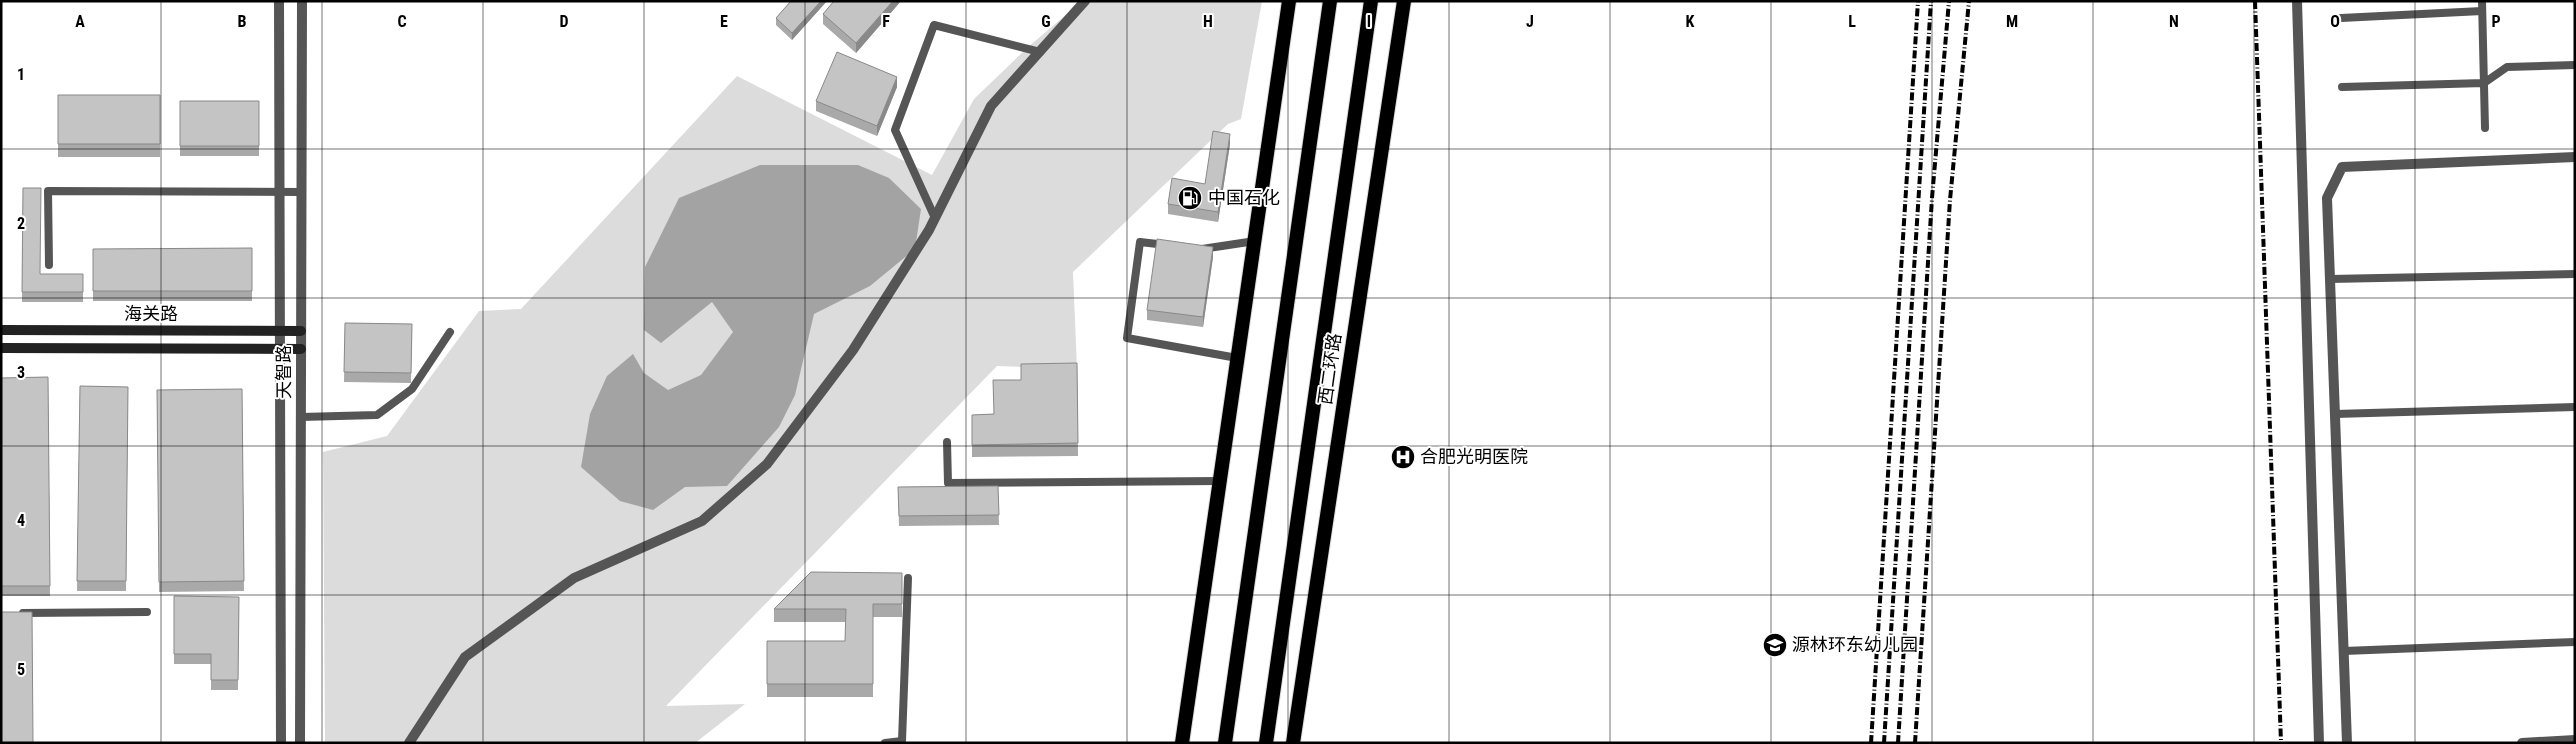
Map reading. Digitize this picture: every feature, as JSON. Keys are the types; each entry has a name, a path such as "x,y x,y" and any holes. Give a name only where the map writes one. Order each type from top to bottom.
{"highway":[{"path":"1182,743 1289,1"},
{"path":"1225,743 1330,1"},
{"name":"西二环路","path":"1266,743 1371,1"},
{"name":"西二环路","path":"1293,743 1404,1"}],"main road":[{"name":"海关路","path":"1,330 300,331"},
{"name":"海关路","path":"1,348 300,349"}],"street":[{"name":"天智路","path":"279,1 281,743"},
{"name":"天智路","path":"300,743 302,1"},
{"path":"410,743 466,657 574,578 702,521 767,464 853,350 935,218 991,106 1085,1"},
{"path":"2297,1 2319,743"},
{"path":"2347,743 2327,198 2342,167 2575,157"},
{"path":"2522,743 2575,740"}],"lane":[{"path":"2482,1 2485,128"},
{"path":"2341,18 2482,11"},
{"path":"935,218 895,130 934,25 1040,52"},
{"path":"2342,87 2484,83 2507,67 2575,65"},
{"path":"48,265 48,191 301,192"},
{"path":"1188,247 1208,249 1254,241"},
{"path":"1179,246 1140,242 1127,338 1237,358"},
{"path":"2330,279 2575,274"},
{"path":"300,417 377,415 412,389 450,332"},
{"path":"2335,414 2575,407"},
{"path":"947,442 948,483 1220,481"},
{"path":"885,743 902,741 908,578"},
{"path":"11,613 147,612"},
{"path":"2344,651 2575,642"}],"shaded area":[{"path":"1082,1 1262,1 1241,119 1228,124 1073,272 1077,369 997,366 666,706 745,704 695,743 325,743 323,452 387,436 479,311 521,309 737,76 932,175 974,99 1027,48"},
{"path":"760,165 858,165 889,178 921,209 915,249 870,286 814,314 795,395 779,427 727,486 685,487 653,510 620,501 581,467 590,414 607,376 633,354 644,373 668,390 701,375 733,332 712,302 661,343 644,330 645,267 679,198"}],"building":[{"path":"791,1 821,1 792,33 776,18"},
{"path":"834,1 893,1 856,43 823,14"},
{"path":"837,52 897,77 877,126 816,101"},
{"path":"58,95 160,95 160,144 58,144"},
{"path":"180,101 259,101 259,146 180,146"},
{"path":"1213,131 1230,134 1218,212 1168,204 1172,178 1205,184"},
{"path":"23,188 41,188 40,274 83,274 83,292 22,292"},
{"path":"1157,239 1213,247 1203,317 1147,310"},
{"path":"252,248 252,291 93,291 93,249"},
{"path":"345,323 412,324 411,373 344,372"},
{"path":"1077,363 1078,443 972,445 972,415 994,414 993,380 1021,380 1021,364"},
{"path":"48,377 50,586 1,586 1,378"},
{"path":"80,386 128,387 126,581 77,581"},
{"path":"242,389 244,581 159,582 157,390"},
{"path":"998,486 999,515 899,516 898,487"},
{"path":"811,572 902,573 902,604 873,604 873,684 767,684 767,641 845,641 846,609 774,609"},
{"path":"174,596 239,597 238,680 211,680 211,654 174,654"},
{"path":"1,612 32,612 33,743 1,743"}],"railway":[{"path":"1871,743 1918,1"},
{"path":"1884,743 1931,1"},
{"path":"1898,743 1932,198 1949,1"},
{"path":"1915,743 1950,200 1969,1"},
{"path":"2255,1 2281,743"}],"place":[{"name":"中国石化","path":"1190,198"},
{"name":"合肥光明医院","path":"1403,457"},
{"name":"源林环东幼儿园","path":"1775,645"}]}
